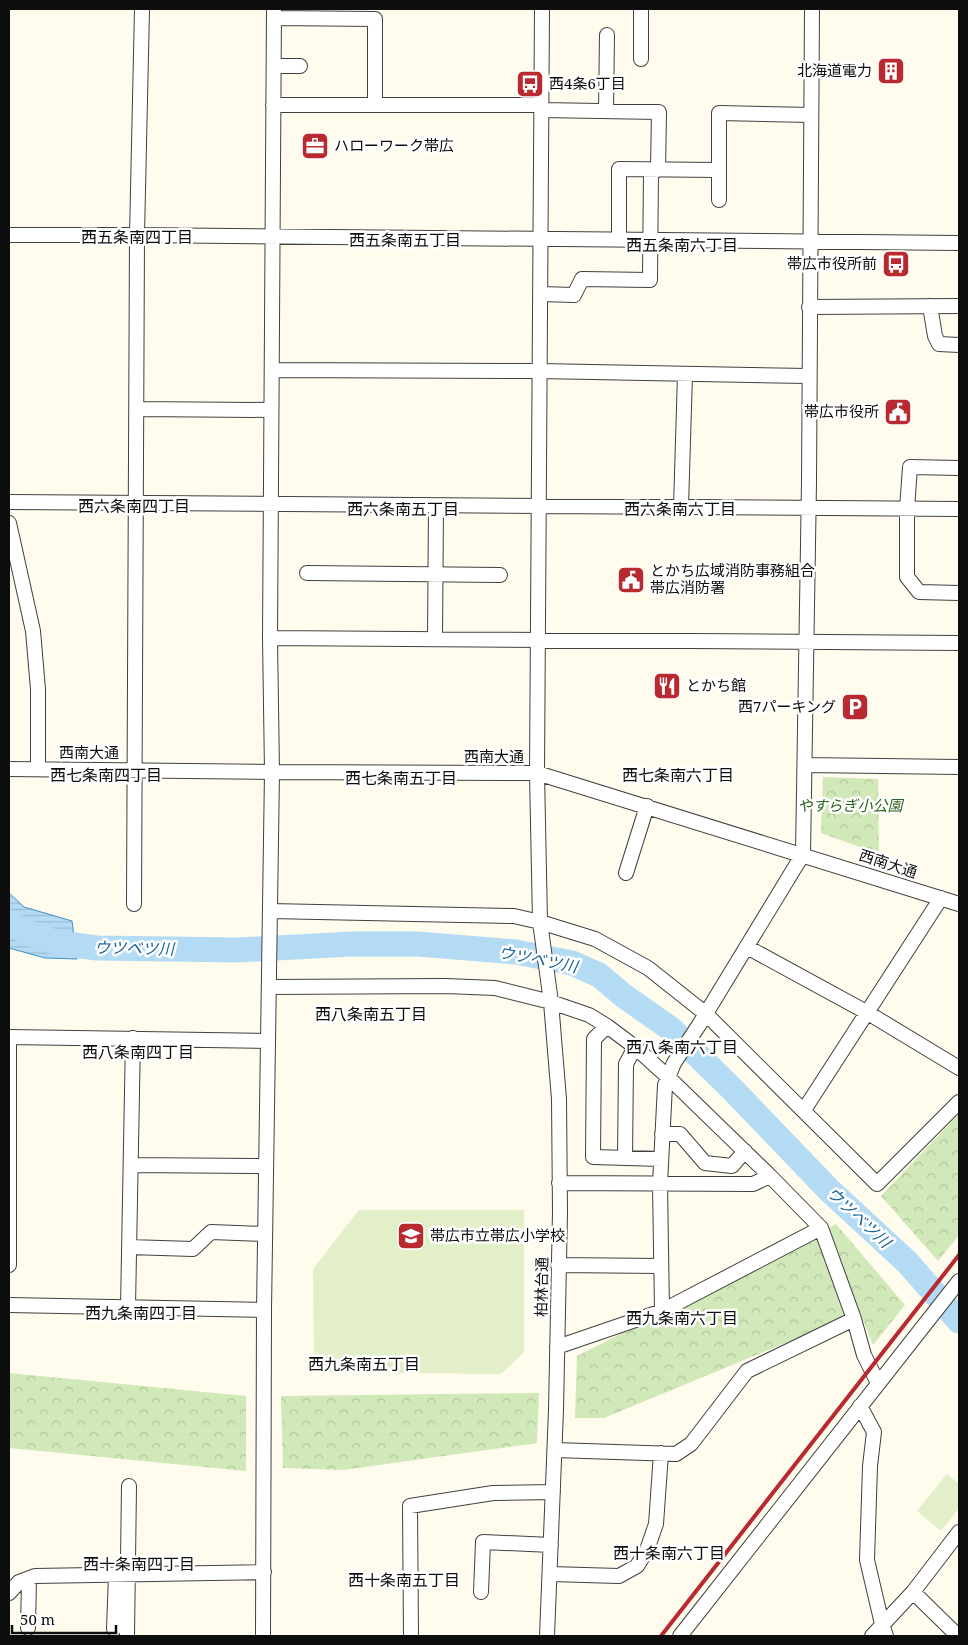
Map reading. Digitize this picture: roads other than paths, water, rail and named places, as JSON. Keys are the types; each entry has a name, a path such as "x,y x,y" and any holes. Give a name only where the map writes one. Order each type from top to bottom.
{"street":[{"path":"134,904 137,235 142,9"},
{"name":"柏林台通","path":"542,9 537,773 540,922 559,1099 555,1450 547,1636"},
{"path":"641,9 641,59"},
{"path":"662,1310 660,1184 665,1085 674,1062 702,1020 803,854 812,9"},
{"path":"263,1636 264,1310 272,772 270,638 274,13 375,19 375,105"},
{"path":"606,111 607,35"},
{"path":"274,66 300,66"},
{"path":"273,106 375,105 659,112 650,240 650,280 582,279 574,295 540,294"},
{"path":"719,200 719,113 811,114"},
{"path":"619,239 619,169 719,170"},
{"path":"9,235 959,243"},
{"path":"930,306 935,336 939,344 959,345"},
{"path":"809,307 959,306"},
{"path":"272,370 539,371 808,376"},
{"path":"681,507 685,374"},
{"path":"137,410 271,410"},
{"path":"959,468 910,467 907,509 907,577 919,592 959,593"},
{"path":"9,502 959,509"},
{"path":"435,639 436,506"},
{"path":"9,523 33,631 38,689 38,769"},
{"path":"307,574 500,575"},
{"path":"270,638 806,640 959,643"},
{"path":"805,764 959,767"},
{"name":"西南大通","path":"9,769 537,773 803,854 959,904"},
{"path":"626,873 647,806"},
{"path":"804,1110 941,898"},
{"path":"270,911 514,916 595,939 648,968 702,1020 804,1110 877,1184 959,1102"},
{"path":"747,947 868,1013 959,1068"},
{"path":"269,987 446,986 495,988 549,995 590,1015 607,1026 635,1047 668,1077 821,1228 854,1319 864,1355 878,1384"},
{"path":"607,1026 594,1039 593,1157 661,1159"},
{"path":"9,1265 9,1036 268,1041"},
{"path":"128,1307 133,1038"},
{"path":"625,1158 626,1064 635,1047"},
{"path":"662,1134 680,1134 705,1163 732,1166 745,1152"},
{"path":"131,1165 266,1166"},
{"path":"559,1183 753,1184 770,1176"},
{"path":"557,1347 662,1310 821,1228"},
{"path":"129,1247 193,1248 211,1232 265,1234"},
{"path":"558,1265 661,1266"},
{"path":"680,1636 959,1281"},
{"path":"9,1305 264,1310"},
{"path":"555,1450 676,1454 691,1444 747,1371 854,1319"},
{"path":"860,1406 874,1432 870,1466 867,1560 884,1630"},
{"path":"550,1574 619,1576 637,1566 647,1550 656,1524 660,1453"},
{"path":"114,1629 122,1575 129,1486"},
{"path":"411,1636 410,1506 493,1493 553,1492"},
{"path":"872,1636 884,1630 959,1532"},
{"path":"481,1592 483,1542 551,1545"},
{"path":"9,1593 19,1582 36,1576 264,1572"},
{"path":"122,1575 127,1636"},
{"path":"28,1628 29,1579"},
{"path":"913,1592 958,1636"}],"water":[{"path":"9,893 24,907 72,921 77,959 45,958 9,948"}],"waterway":[{"name":"ウツベツ川","path":"9,923 27,932 58,943 97,948 239,950 351,944 418,944 516,952 572,963 599,975 624,996 671,1029 733,1090 829,1190 907,1262 959,1321"}],"railway":[{"path":"661,1636 959,1255"}],"place":[{"name":"北海道電力","path":"891,71"},
{"name":"西4条6丁目","path":"530,84"},
{"name":"ハローワーク帯広","path":"315,146"},
{"name":"帯広市役所前","path":"896,264"},
{"name":"帯広市役所","path":"898,412"},
{"name":"とかち広域消防事務組合 帯広消防署","path":"631,580"},
{"name":"とかち館","path":"667,686"},
{"name":"西7パーキング","path":"855,707"},
{"name":"帯広市立帯広小学校","path":"411,1236"}],"district":[{"name":"西五条南四丁目","path":"137,237"},
{"name":"西五条南五丁目","path":"405,240"},
{"name":"西五条南六丁目","path":"682,245"},
{"name":"西六条南四丁目","path":"134,506"},
{"name":"西六条南五丁目","path":"403,509"},
{"name":"西六条南六丁目","path":"680,509"},
{"name":"西七条南四丁目","path":"106,775"},
{"name":"西七条南六丁目","path":"678,775"},
{"name":"西七条南五丁目","path":"401,778"},
{"name":"西八条南五丁目","path":"371,1014"},
{"name":"西八条南六丁目","path":"682,1047"},
{"name":"西八条南四丁目","path":"138,1052"},
{"name":"西九条南四丁目","path":"141,1313"},
{"name":"西九条南六丁目","path":"682,1318"},
{"name":"西九条南五丁目","path":"364,1364"},
{"name":"西十条南六丁目","path":"669,1553"},
{"name":"西十条南四丁目","path":"139,1564"},
{"name":"西十条南五丁目","path":"404,1580"}],"park label":[{"name":"やすらぎ小公園","path":"850,806"}]}
